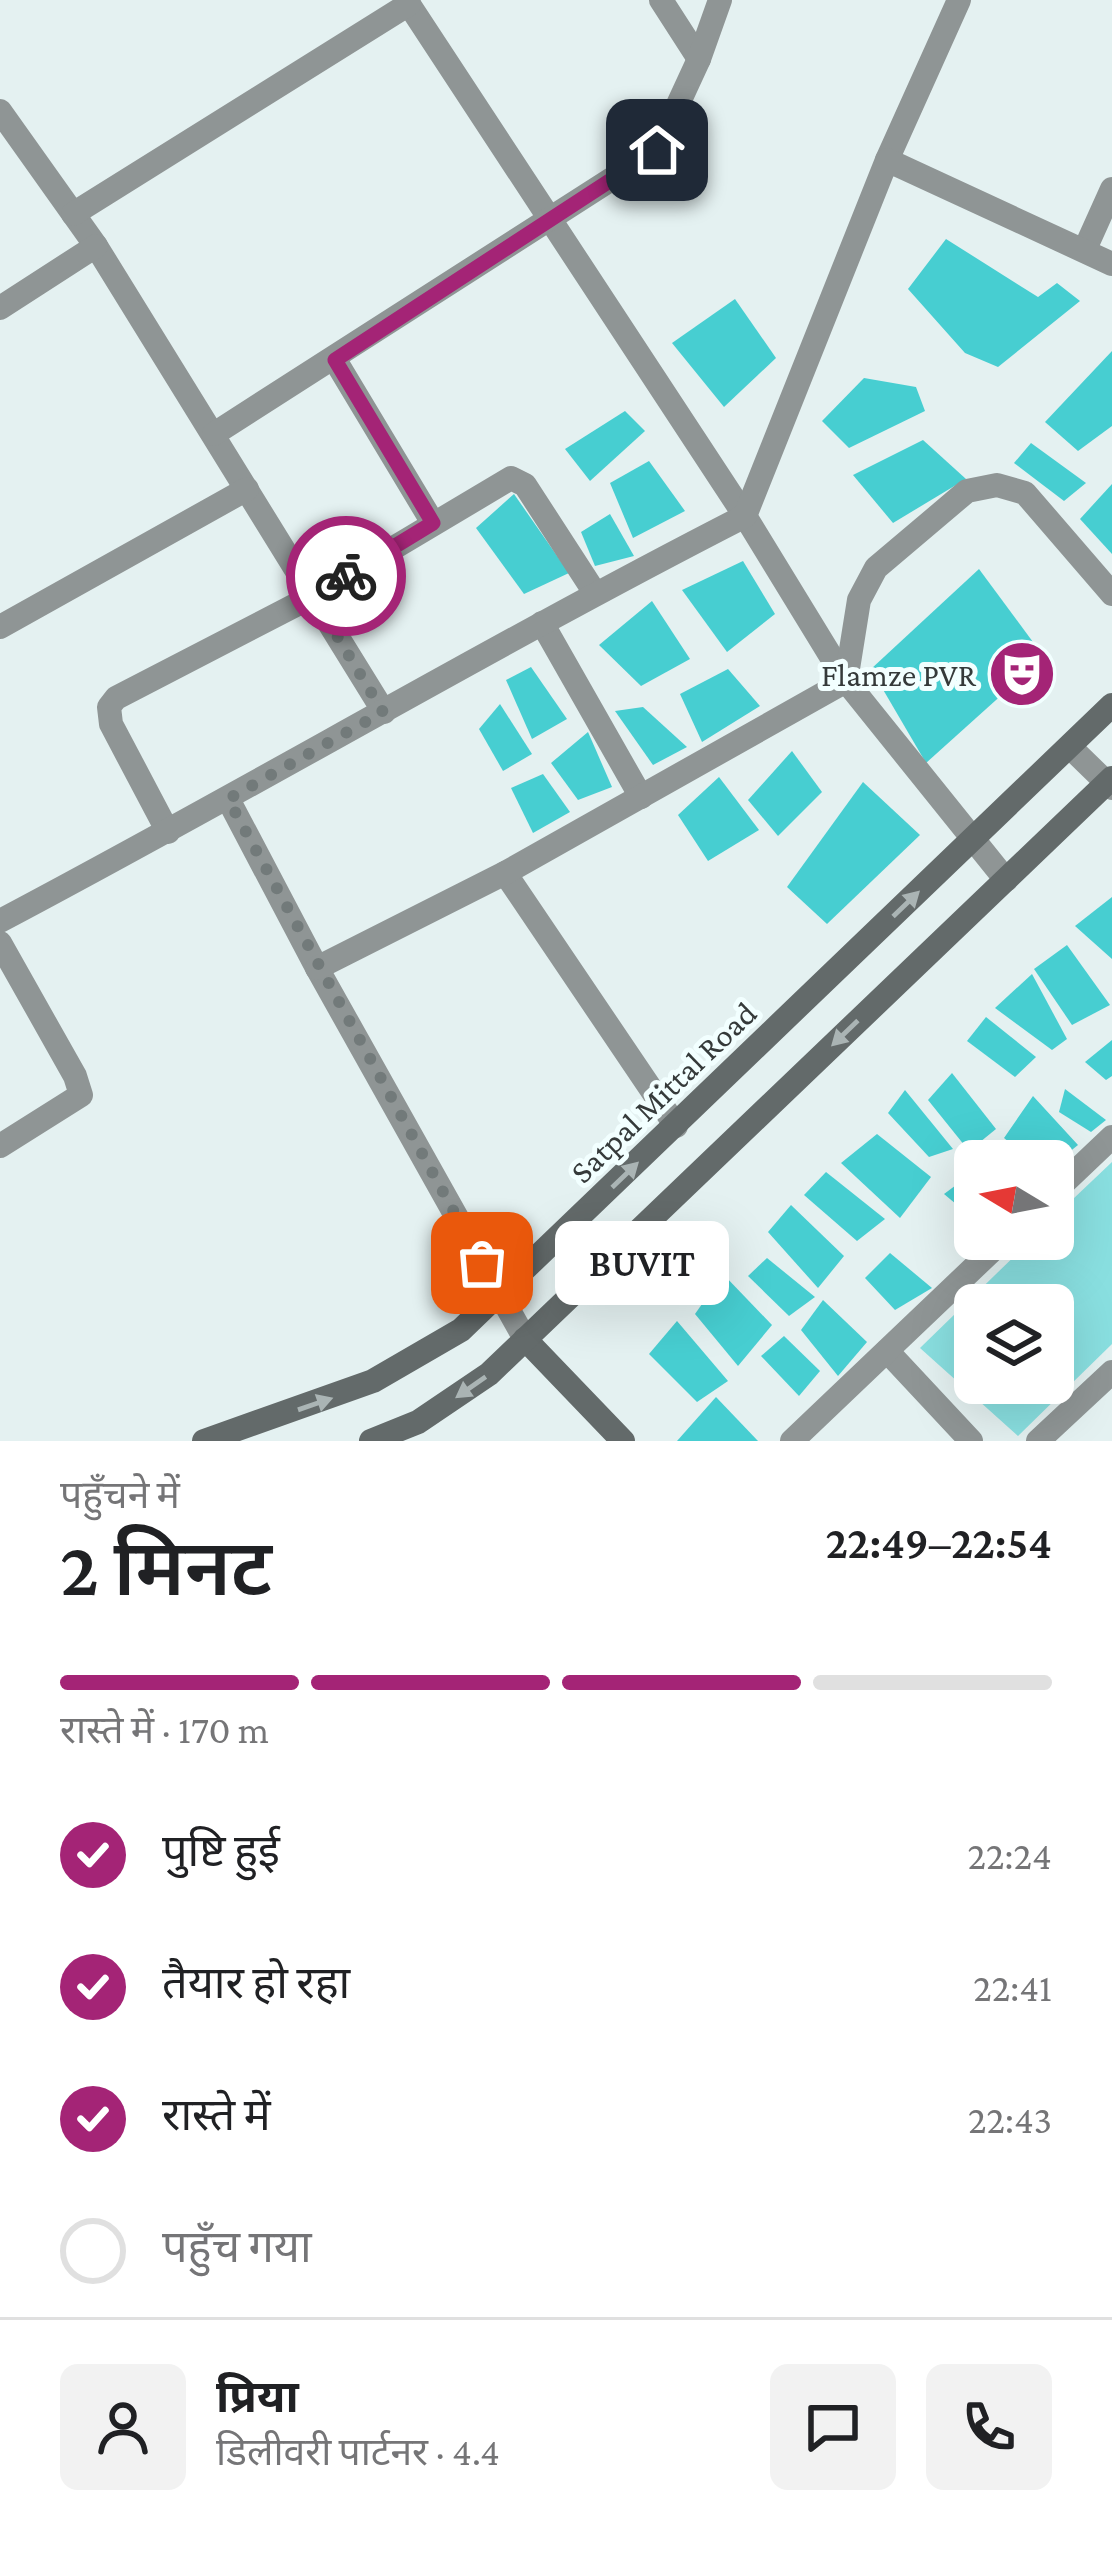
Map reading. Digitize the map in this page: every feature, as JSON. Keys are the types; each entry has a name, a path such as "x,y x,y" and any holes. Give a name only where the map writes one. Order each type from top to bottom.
{"street":[{"path":"661,0 700,59"},
{"path":"214,434 657,150 700,59 720,0"},
{"path":"0,921 595,593 745,516 887,160 959,0"},
{"path":"73,214 407,2 745,516 846,681 1006,880"},
{"path":"0,111 96,246 383,712"},
{"path":"887,160 1112,264"},
{"path":"1084,249 1112,189"},
{"path":"0,308 96,246"},
{"path":"335,360 433,523"},
{"path":"168,832 111,724 109,707 116,698 313,596 504,481 519,479 595,593"},
{"path":"846,681 859,600 875,568 967,490 997,485 1025,493 1112,594"},
{"path":"0,627 247,489"},
{"path":"542,623 640,797"},
{"path":"317,968 505,873 846,681"},
{"name":"Satpal Mittal Road","path":"204,1441 373,1381 461,1330 1112,705"},
{"path":"370,1441 418,1421 489,1374 1110,783 1070,747"},
{"path":"228,799 317,968 526,1339 623,1441"},
{"path":"505,873 676,1126"},
{"path":"0,943 75,1076 81,1095 0,1146"},
{"path":"1074,1173 1112,1137"},
{"path":"792,1441 982,1260"},
{"path":"887,1351 971,1441"},
{"path":"1038,1441 1112,1372"}],"shaded area":[{"path":"1112,1162 1112,1344 1074,1381 1074,1284 986,1284 1010,1260 1074,1260 1074,1198"},
{"path":"954,1315 954,1379 920,1348"},
{"path":"982,1404 1051,1404 1018,1436"}],"building":[{"path":"946,239 1038,297 1057,283 1080,301 998,367 965,353 908,289"},
{"path":"735,299 776,358 724,407 672,343"},
{"path":"1112,351 1112,426 1078,451 1045,422"},
{"path":"864,378 916,387 925,411 849,448 822,421"},
{"path":"625,411 645,431 590,481 565,449"},
{"path":"923,440 966,479 893,523 853,475"},
{"path":"1031,443 1086,483 1064,501 1014,463"},
{"path":"649,461 685,511 633,538 610,483"},
{"path":"1112,484 1112,554 1080,519"},
{"path":"514,494 569,573 524,594 476,528"},
{"path":"610,514 634,556 595,566 581,532"},
{"path":"743,561 775,614 727,652 682,590"},
{"path":"979,569 1044,657 926,763 871,669"},
{"path":"652,601 690,659 641,686 599,645"},
{"path":"531,667 567,719 532,739 506,680"},
{"path":"728,669 760,706 702,742 680,694"},
{"path":"500,704 532,754 503,771 479,729"},
{"path":"643,707 687,747 653,765 615,711"},
{"path":"588,732 612,787 578,800 551,763"},
{"path":"792,751 822,792 778,836 748,800"},
{"path":"543,774 570,812 533,833 511,788"},
{"path":"719,777 759,830 708,861 678,815"},
{"path":"863,782 920,835 827,924 787,887"},
{"path":"1112,897 1112,959 1075,926"},
{"path":"1067,945 1110,1005 1072,1025 1034,969"},
{"path":"1032,974 1067,1039 1052,1050 995,1008"},
{"path":"986,1017 1036,1057 1015,1077 967,1041"},
{"path":"1112,1040 1112,1076 1106,1080 1085,1062"},
{"path":"952,1073 996,1129 982,1140 960,1140 928,1100"},
{"path":"1065,1089 1106,1120 1091,1132 1059,1112"},
{"path":"905,1090 953,1149 929,1157 888,1113"},
{"path":"1033,1096 1073,1140 1006,1140"},
{"path":"877,1134 931,1177 900,1218 841,1163"},
{"path":"826,1172 885,1219 857,1241 804,1195"},
{"path":"791,1205 844,1256 818,1288 768,1232"},
{"path":"890,1253 932,1288 895,1310 865,1278"},
{"path":"767,1258 815,1297 789,1316 748,1276"},
{"path":"723,1274 772,1325 738,1366 695,1314"},
{"path":"823,1300 867,1342 838,1376 801,1330"},
{"path":"677,1321 728,1381 697,1402 649,1354"},
{"path":"784,1336 820,1371 799,1396 761,1356"},
{"path":"716,1397 758,1441 677,1441"}],"way so far":[{"path":"346,576 313,596 383,712 228,799 482,1263"}],"place":[{"name":"Flamze PVR","path":"1022,674"},
{"name":"BUVIT","path":"482,1263"}],"route":[{"path":"346,576 433,523 335,360 657,150"}]}
